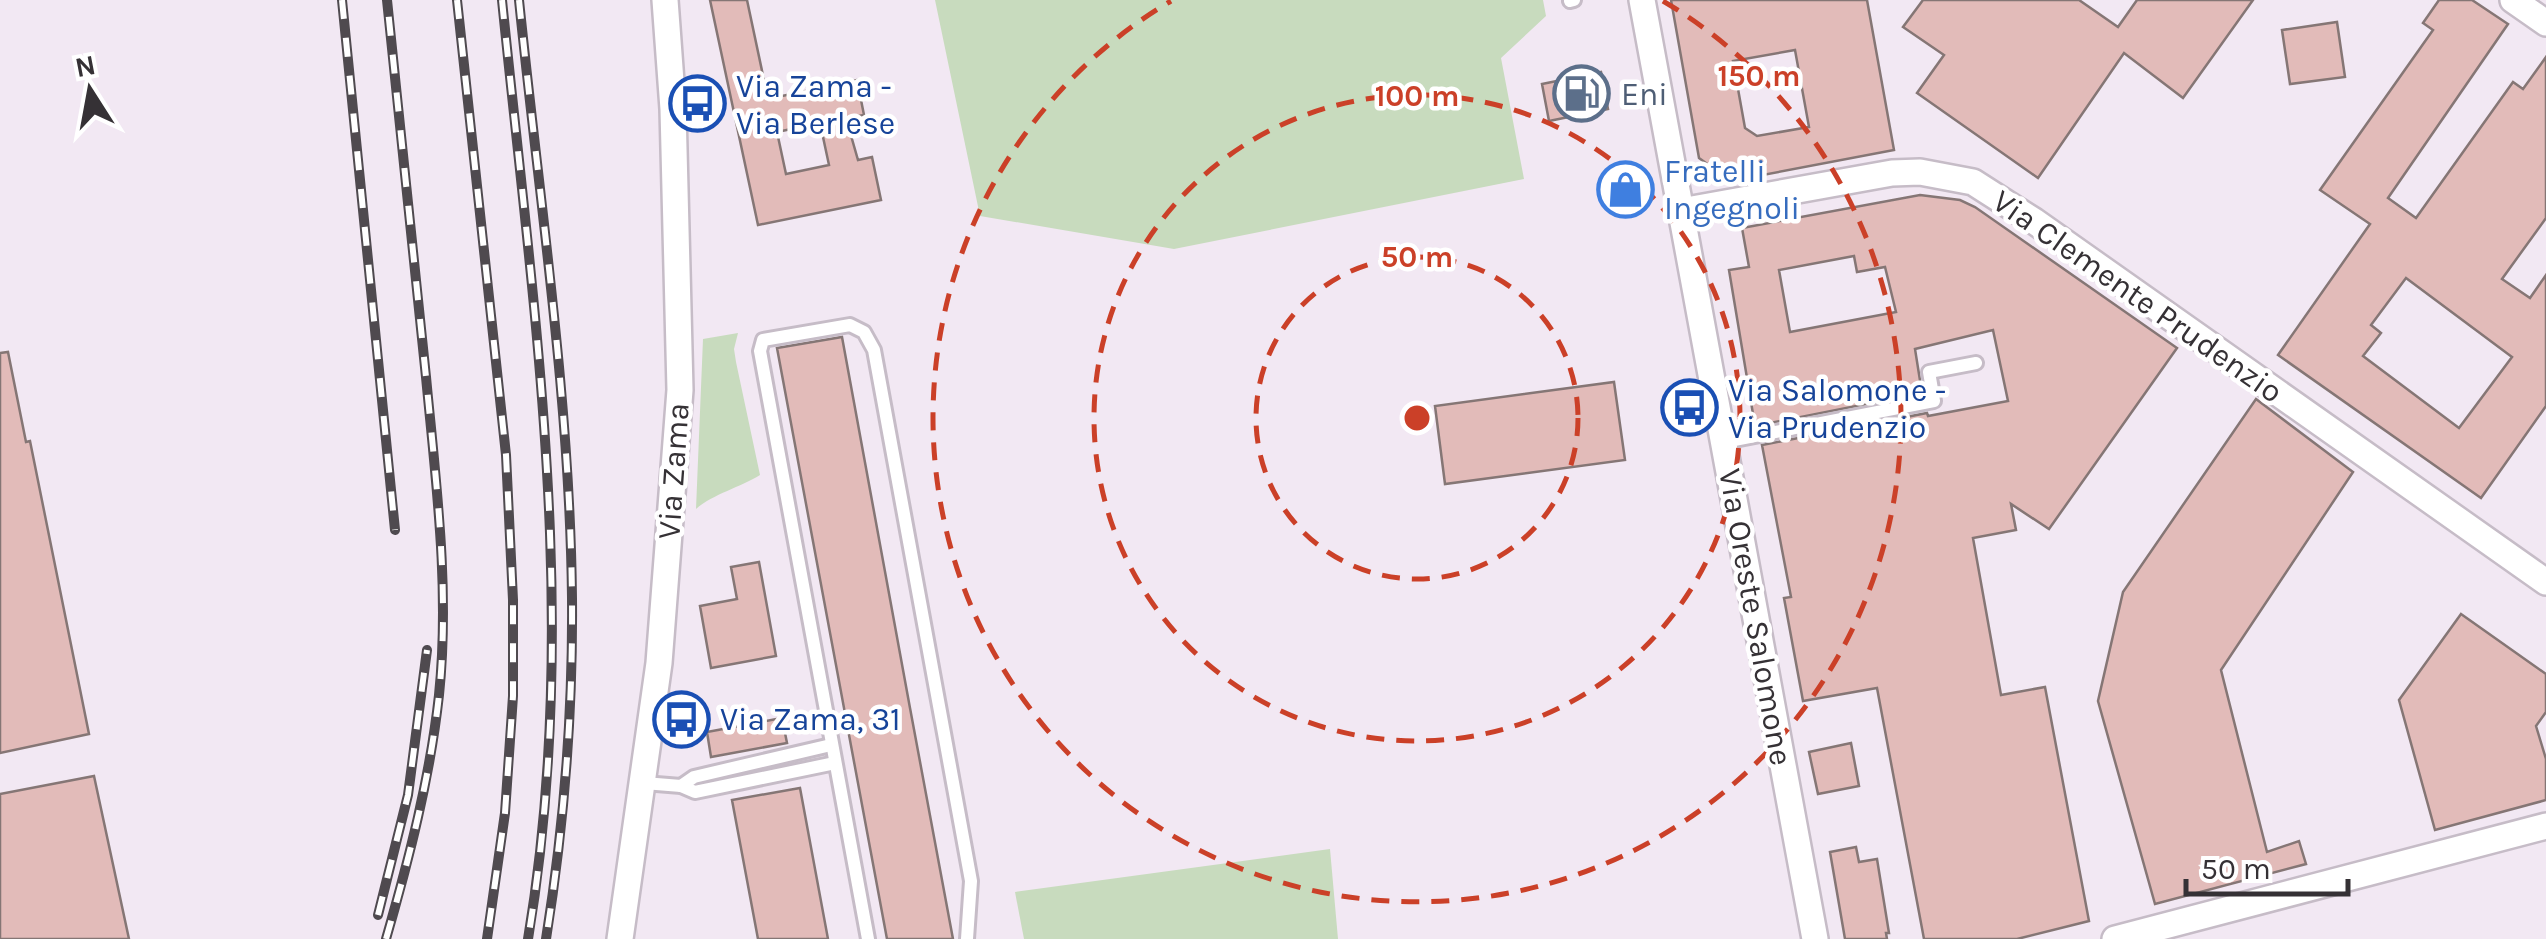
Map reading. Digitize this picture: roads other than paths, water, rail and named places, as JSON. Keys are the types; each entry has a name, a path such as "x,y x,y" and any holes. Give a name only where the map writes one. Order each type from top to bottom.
{"street":[{"name":"Via Zama","path":"620,939 660,663 680,390 673,110 665,0"},
{"name":"Via Oreste Salomone","path":"1642,0 1815,939"},
{"path":"2513,0 2546,23"},
{"name":"Via Clemente Prudenzio","path":"1681,212 1892,173 1938,173 1973,182 2546,582"},
{"path":"2114,939 2546,826"}],"lane":[{"path":"868,939 760,350 763,340 850,325 864,332 874,350 971,880 967,939"},
{"path":"1724,442 1934,401 1929,372 1976,363"},
{"path":"681,786 694,777 832,745"},
{"path":"644,783 681,786 694,792 835,763"}],"railway":[{"path":"342,0 395,530"},
{"path":"386,939 411,849 430,757 439,695 443,616 434,456 387,0"},
{"path":"457,0 506,455 513,600 513,696 505,813 487,939"},
{"path":"502,0 538,353 552,586 551,703 543,820 528,939"},
{"path":"519,0 560,374 570,523 569,727 546,939"},
{"path":"378,915 408,795 427,650"}],"place":[{"name":"Eni","path":"1582,94"},
{"name":"Via Zama - Via Berlese","path":"697,104"},
{"name":"Fratelli Ingegnoli","path":"1625,189"},
{"name":"Via Salomone - Via Prudenzio","path":"1689,408"},
{"name":"Via Zama, 31","path":"681,719"}]}
